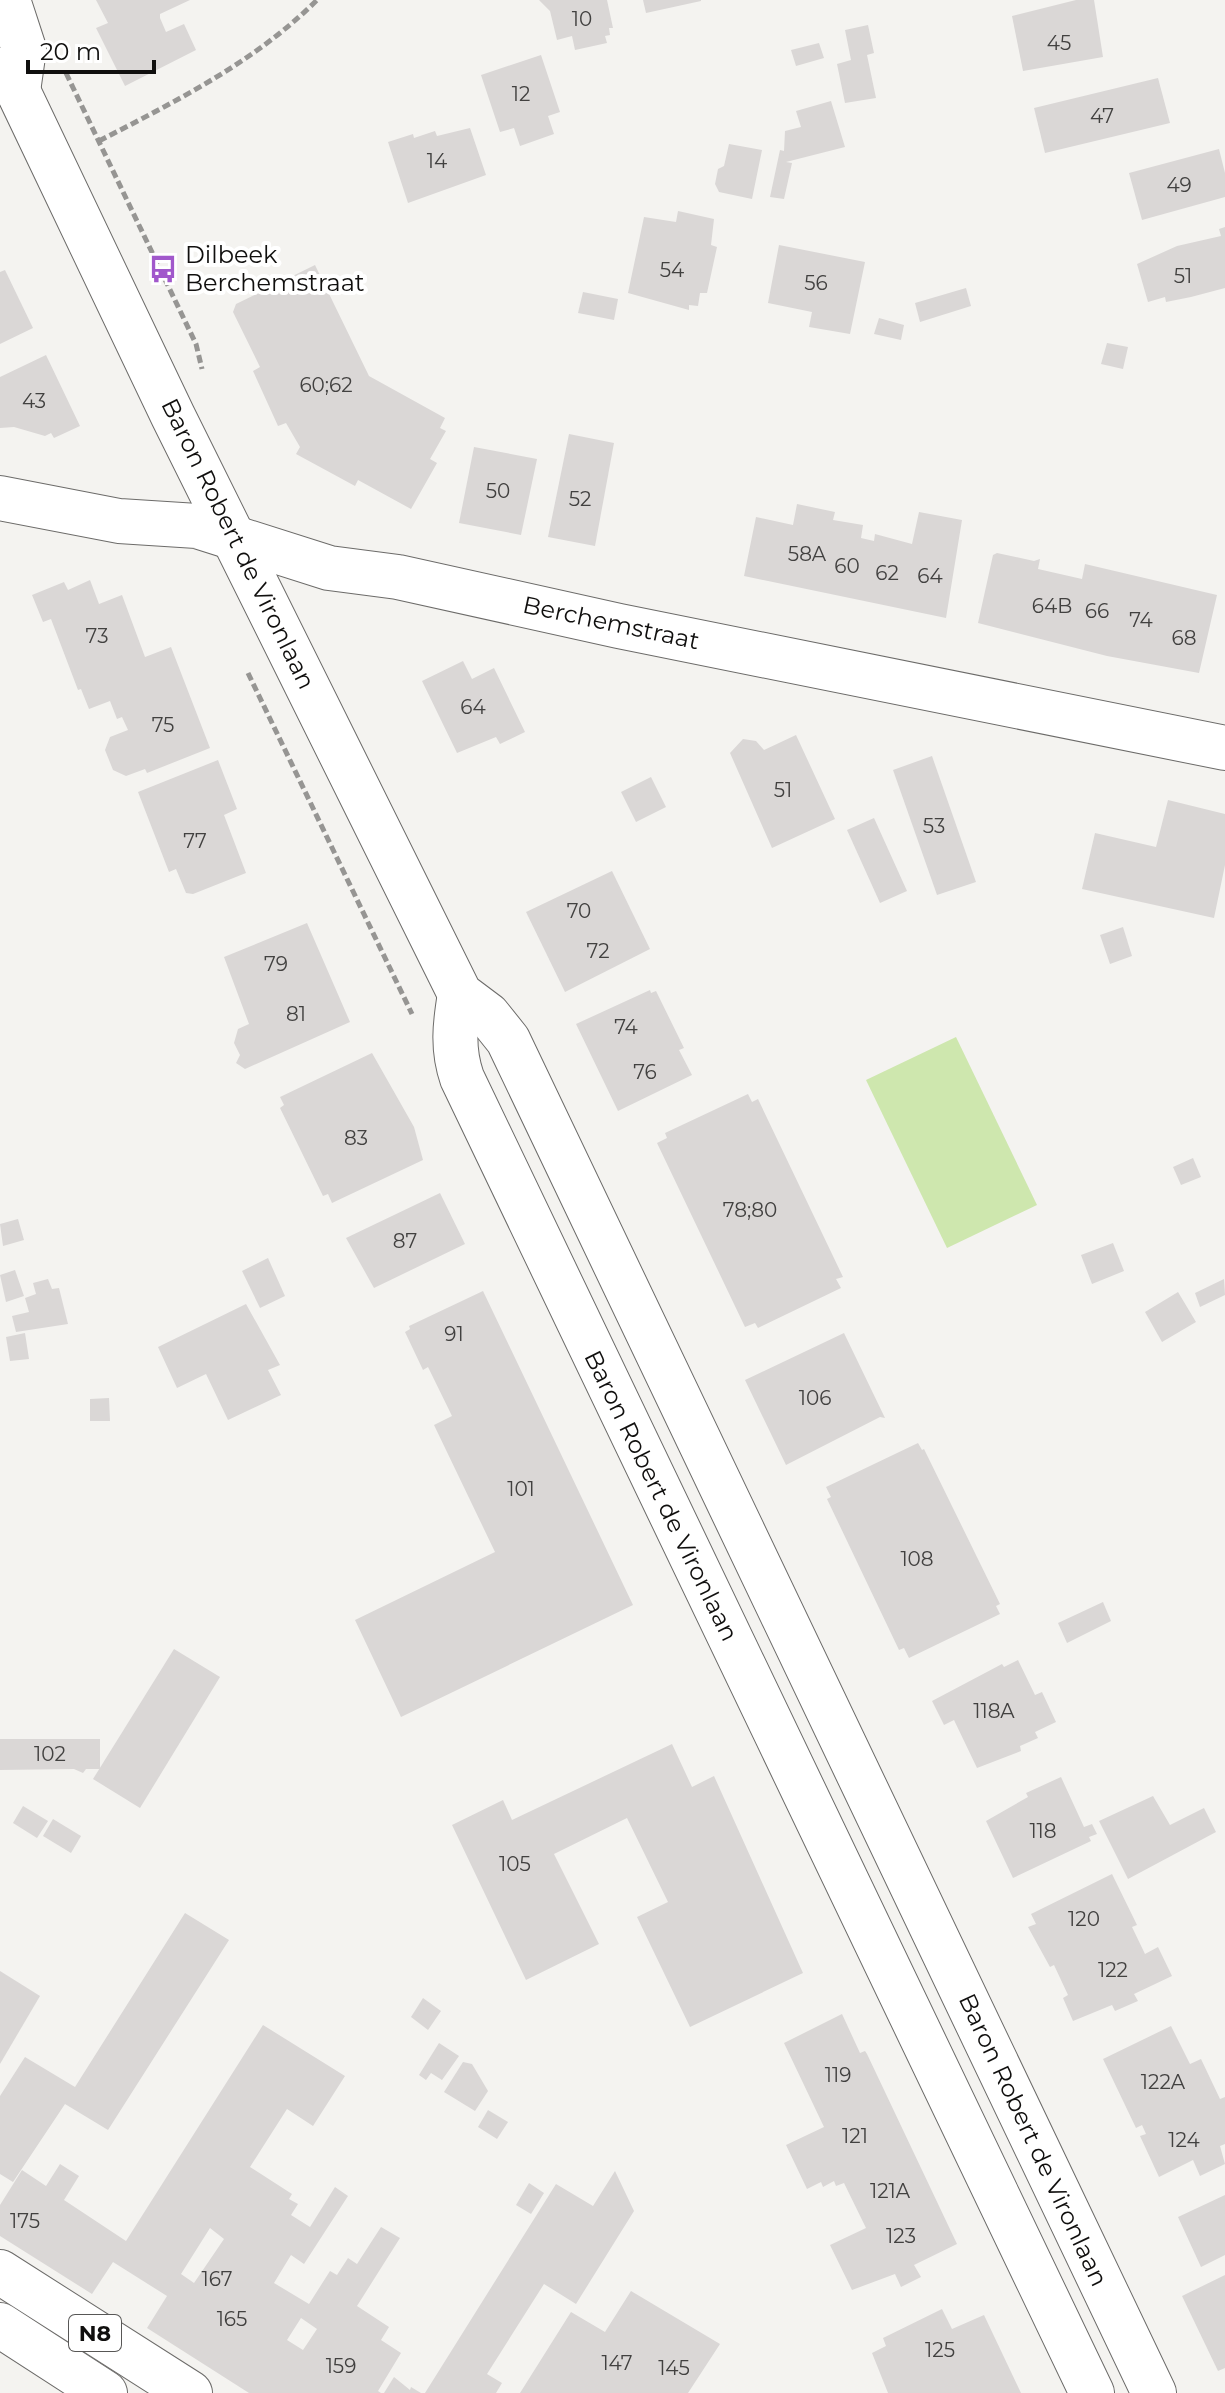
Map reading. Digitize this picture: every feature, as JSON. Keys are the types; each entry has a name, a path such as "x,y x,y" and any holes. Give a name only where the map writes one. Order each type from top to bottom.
{"street":[{"name":"Baron Robert de Vironlaan","path":"8,17 24,49 9,81 460,994 488,1015 516,1057 1154,2393"},
{"name":"Berchemstraat","path":"0,498 119,521 197,526 329,568 420,582 619,626 960,692 1225,748"},
{"name":"Baron Robert de Vironlaan","path":"460,994 454,1036 455,1059 462,1078 1092,2393"},
{"path":"462,1078 470,1066 488,1052 500,1051 516,1057"},
{"path":"861,1912 913,1888"},
{"name":"N8","path":"0,2272 190,2393"},
{"name":"N8","path":"0,2325 105,2393"}],"path":[{"path":"99,141 208,84 298,19 317,0"},
{"path":"64,67 196,344 204,377"}],"green space":[{"path":"956,1037 1037,1205 947,1248 866,1080"}],"building":[{"path":"96,0 190,0 160,14 160,18 166,32 184,24 196,50 125,86 96,28 108,23"},
{"path":"539,0 607,0 613,28 609,28 610,35 605,36 607,43 575,50 572,36 557,40 550,11"},
{"path":"643,0 701,0 701,1 646,13"},
{"path":"1076,0 1094,0 1103,57 1023,71 1012,16"},
{"path":"868,25 874,53 867,55 876,98 845,103 837,64 851,60 845,30"},
{"path":"819,43 824,58 796,66 791,50"},
{"path":"541,55 560,112 548,116 554,134 520,146 514,128 500,132 481,75"},
{"path":"1158,78 1170,123 1045,153 1034,108"},
{"path":"831,101 845,147 786,162 792,163 784,199 770,197 780,150 784,151 785,131 801,127 796,111"},
{"path":"470,128 486,175 408,203 388,142 413,134 414,138 435,131 437,136"},
{"path":"729,144 762,150 752,199 719,192 715,184 718,169 724,166"},
{"path":"1219,149 1225,173 1225,197 1142,220 1129,173"},
{"path":"678,211 714,219 711,245 717,247 707,293 700,293 698,306 689,305 689,310 628,293 644,217 676,222"},
{"path":"1225,227 1225,288 1166,302 1165,297 1148,302 1137,264 1177,246 1221,236 1219,229"},
{"path":"779,245 865,262 850,334 809,327 812,312 768,303"},
{"path":"315,265 369,376 445,418 440,428 446,431 430,459 437,463 411,509 358,480 355,486 296,454 300,447 286,423 278,426 253,371 260,367 233,312 236,304"},
{"path":"5,270 33,328 0,344 0,272"},
{"path":"966,288 971,306 920,322 915,303"},
{"path":"583,292 618,299 614,320 578,313"},
{"path":"879,318 904,325 901,340 874,334"},
{"path":"1107,343 1128,347 1123,369 1101,364"},
{"path":"46,355 80,426 54,438 51,433 45,436 14,427 0,428 0,377"},
{"path":"569,434 614,443 595,546 548,537"},
{"path":"474,447 537,459 521,535 459,523"},
{"path":"797,504 835,512 833,520 863,525 861,538 874,541 875,534 912,544 919,512 962,520 946,618 744,576 756,517 793,525"},
{"path":"997,553 1034,561 1040,559 1038,569 1082,579 1085,564 1217,595 1199,673 1107,656 978,623 993,555"},
{"path":"90,580 99,604 122,595 145,657 171,647 210,748 147,773 145,769 126,776 113,770 105,750 110,737 128,730 122,717 117,719 110,701 89,709 81,689 78,690 51,619 43,622 32,595 64,582 68,590"},
{"path":"463,661 472,679 494,668 525,732 500,744 496,737 457,753 422,681"},
{"path":"796,735 835,819 772,848 730,753 743,739 756,741 764,750"},
{"path":"932,756 976,882 937,895 893,770"},
{"path":"218,760 237,809 224,815 246,873 193,894 186,893 176,869 169,872 138,792"},
{"path":"651,777 666,807 636,822 621,792"},
{"path":"1168,800 1225,814 1225,865 1214,918 1082,889 1095,833 1156,847"},
{"path":"874,818 907,891 880,903 847,830"},
{"path":"612,871 650,949 565,992 526,912"},
{"path":"307,923 350,1022 245,1069 236,1063 240,1055 234,1043 238,1029 249,1024 224,957"},
{"path":"1123,927 1132,956 1110,964 1100,935"},
{"path":"650,990 651,993 656,991 684,1048 679,1050 692,1075 618,1111 576,1024"},
{"path":"372,1053 414,1127 423,1160 332,1203 328,1194 323,1196 280,1108 284,1105 280,1097"},
{"path":"748,1094 752,1102 758,1099 843,1277 836,1279 841,1288 758,1328 755,1323 745,1327 657,1143 667,1138 665,1133"},
{"path":"1193,1158 1201,1177 1181,1185 1173,1167"},
{"path":"440,1193 465,1244 374,1288 346,1238"},
{"path":"18,1219 24,1240 3,1246 0,1224"},
{"path":"1113,1243 1124,1271 1092,1284 1081,1255"},
{"path":"268,1258 285,1296 260,1308 242,1271"},
{"path":"15,1270 24,1296 6,1302 0,1275"},
{"path":"48,1279 52,1289 59,1288 68,1324 16,1332 12,1316 29,1312 25,1298 36,1294 33,1283"},
{"path":"1224,1279 1225,1295 1200,1307 1195,1293"},
{"path":"483,1291 633,1605 401,1717 355,1620 495,1552 434,1425 452,1416 428,1367 423,1370 405,1332 410,1329 409,1326"},
{"path":"1178,1292 1196,1322 1162,1342 1145,1312"},
{"path":"246,1304 280,1365 268,1370 281,1395 228,1420 206,1374 177,1388 158,1347"},
{"path":"25,1333 29,1359 10,1361 6,1337"},
{"path":"844,1333 885,1418 880,1417 786,1465 745,1380"},
{"path":"109,1398 110,1421 90,1421 90,1399"},
{"path":"918,1443 924,1449 1000,1604 996,1606 1000,1614 909,1658 904,1648 899,1650 827,1499 831,1497 826,1487"},
{"path":"1103,1602 1111,1621 1067,1643 1058,1623"},
{"path":"174,1649 220,1677 140,1808 93,1779"},
{"path":"1018,1660 1035,1695 1042,1692 1056,1722 1035,1732 1038,1738 1020,1746 1021,1751 977,1768 954,1720 944,1725 932,1701 1002,1664 1004,1667"},
{"path":"0,1739 100,1739 100,1769 86,1769 83,1773 74,1769 0,1770"},
{"path":"672,1744 692,1787 714,1776 803,1973 690,2027 637,1917 668,1902 627,1818 554,1854 599,1944 526,1980 452,1825 503,1800 512,1820"},
{"path":"1061,1777 1084,1827 1092,1824 1097,1834 1089,1837 1091,1841 1013,1878 986,1821 1028,1797 1026,1793"},
{"path":"1153,1796 1170,1825 1204,1808 1216,1832 1128,1879 1099,1821"},
{"path":"23,1806 48,1821 37,1838 13,1823"},
{"path":"53,1819 81,1836 71,1853 43,1836"},
{"path":"1112,1874 1137,1925 1132,1927 1145,1954 1158,1947 1172,1976 1134,1994 1138,2001 1115,2011 1112,2005 1073,2021 1063,1998 1068,1995 1054,1965 1050,1967 1028,1927 1036,1924 1031,1914"},
{"path":"185,1913 229,1940 108,2130 65,2104 13,2182 0,2174 0,2096 25,2057 75,2087"},
{"path":"0,1971 40,1996 0,2064"},
{"path":"423,1998 441,2011 428,2030 411,2017"},
{"path":"842,2014 860,2053 865,2051 867,2054 957,2244 914,2265 921,2277 901,2287 895,2274 852,2290 830,2245 866,2228 844,2183 836,2186 834,2181 823,2187 821,2182 807,2189 786,2145 824,2127 784,2043"},
{"path":"263,2025 345,2076 313,2126 287,2109 250,2167 292,2194 289,2199 298,2204 291,2215 310,2227 335,2187 348,2196 304,2264 291,2255 274,2283 309,2304 330,2271 337,2275 348,2258 357,2264 381,2227 400,2238 357,2306 389,2327 381,2340 401,2353 378,2391 381,2393 249,2393 147,2328 167,2296 113,2262 92,2294 0,2236 0,2205 22,2170 46,2186 60,2164 79,2176 64,2200 126,2241","holes":["210,2228 224,2239 194,2283 181,2274","301,2318 317,2329 303,2350 287,2340"]},
{"path":"1171,2026 1190,2064 1201,2059 1220,2099 1225,2097 1225,2144 1220,2146 1225,2164 1200,2176 1193,2160 1159,2177 1140,2136 1146,2134 1142,2125 1136,2128 1103,2059"},
{"path":"439,2043 459,2056 442,2080 431,2073 426,2080 419,2075"},
{"path":"463,2062 472,2064 488,2091 475,2111 444,2092"},
{"path":"488,2110 508,2122 497,2139 478,2127"},
{"path":"615,2171 634,2211 576,2304 544,2284 487,2374 502,2383 496,2393 425,2393 556,2184 593,2206"},
{"path":"529,2183 544,2193 531,2214 516,2205"},
{"path":"1225,2195 1225,2255 1201,2267 1178,2217"},
{"path":"1225,2275 1225,2368 1218,2371 1182,2296"},
{"path":"631,2291 720,2344 688,2393 520,2393 571,2312 605,2332"},
{"path":"942,2309 952,2329 984,2315 1021,2393 888,2393 872,2353 886,2346 883,2338"},
{"path":"394,2377 410,2390 411,2387 421,2393 384,2393"}],"place":[{"name":"Dilbeek Berchemstraat","path":"163,269"}]}
